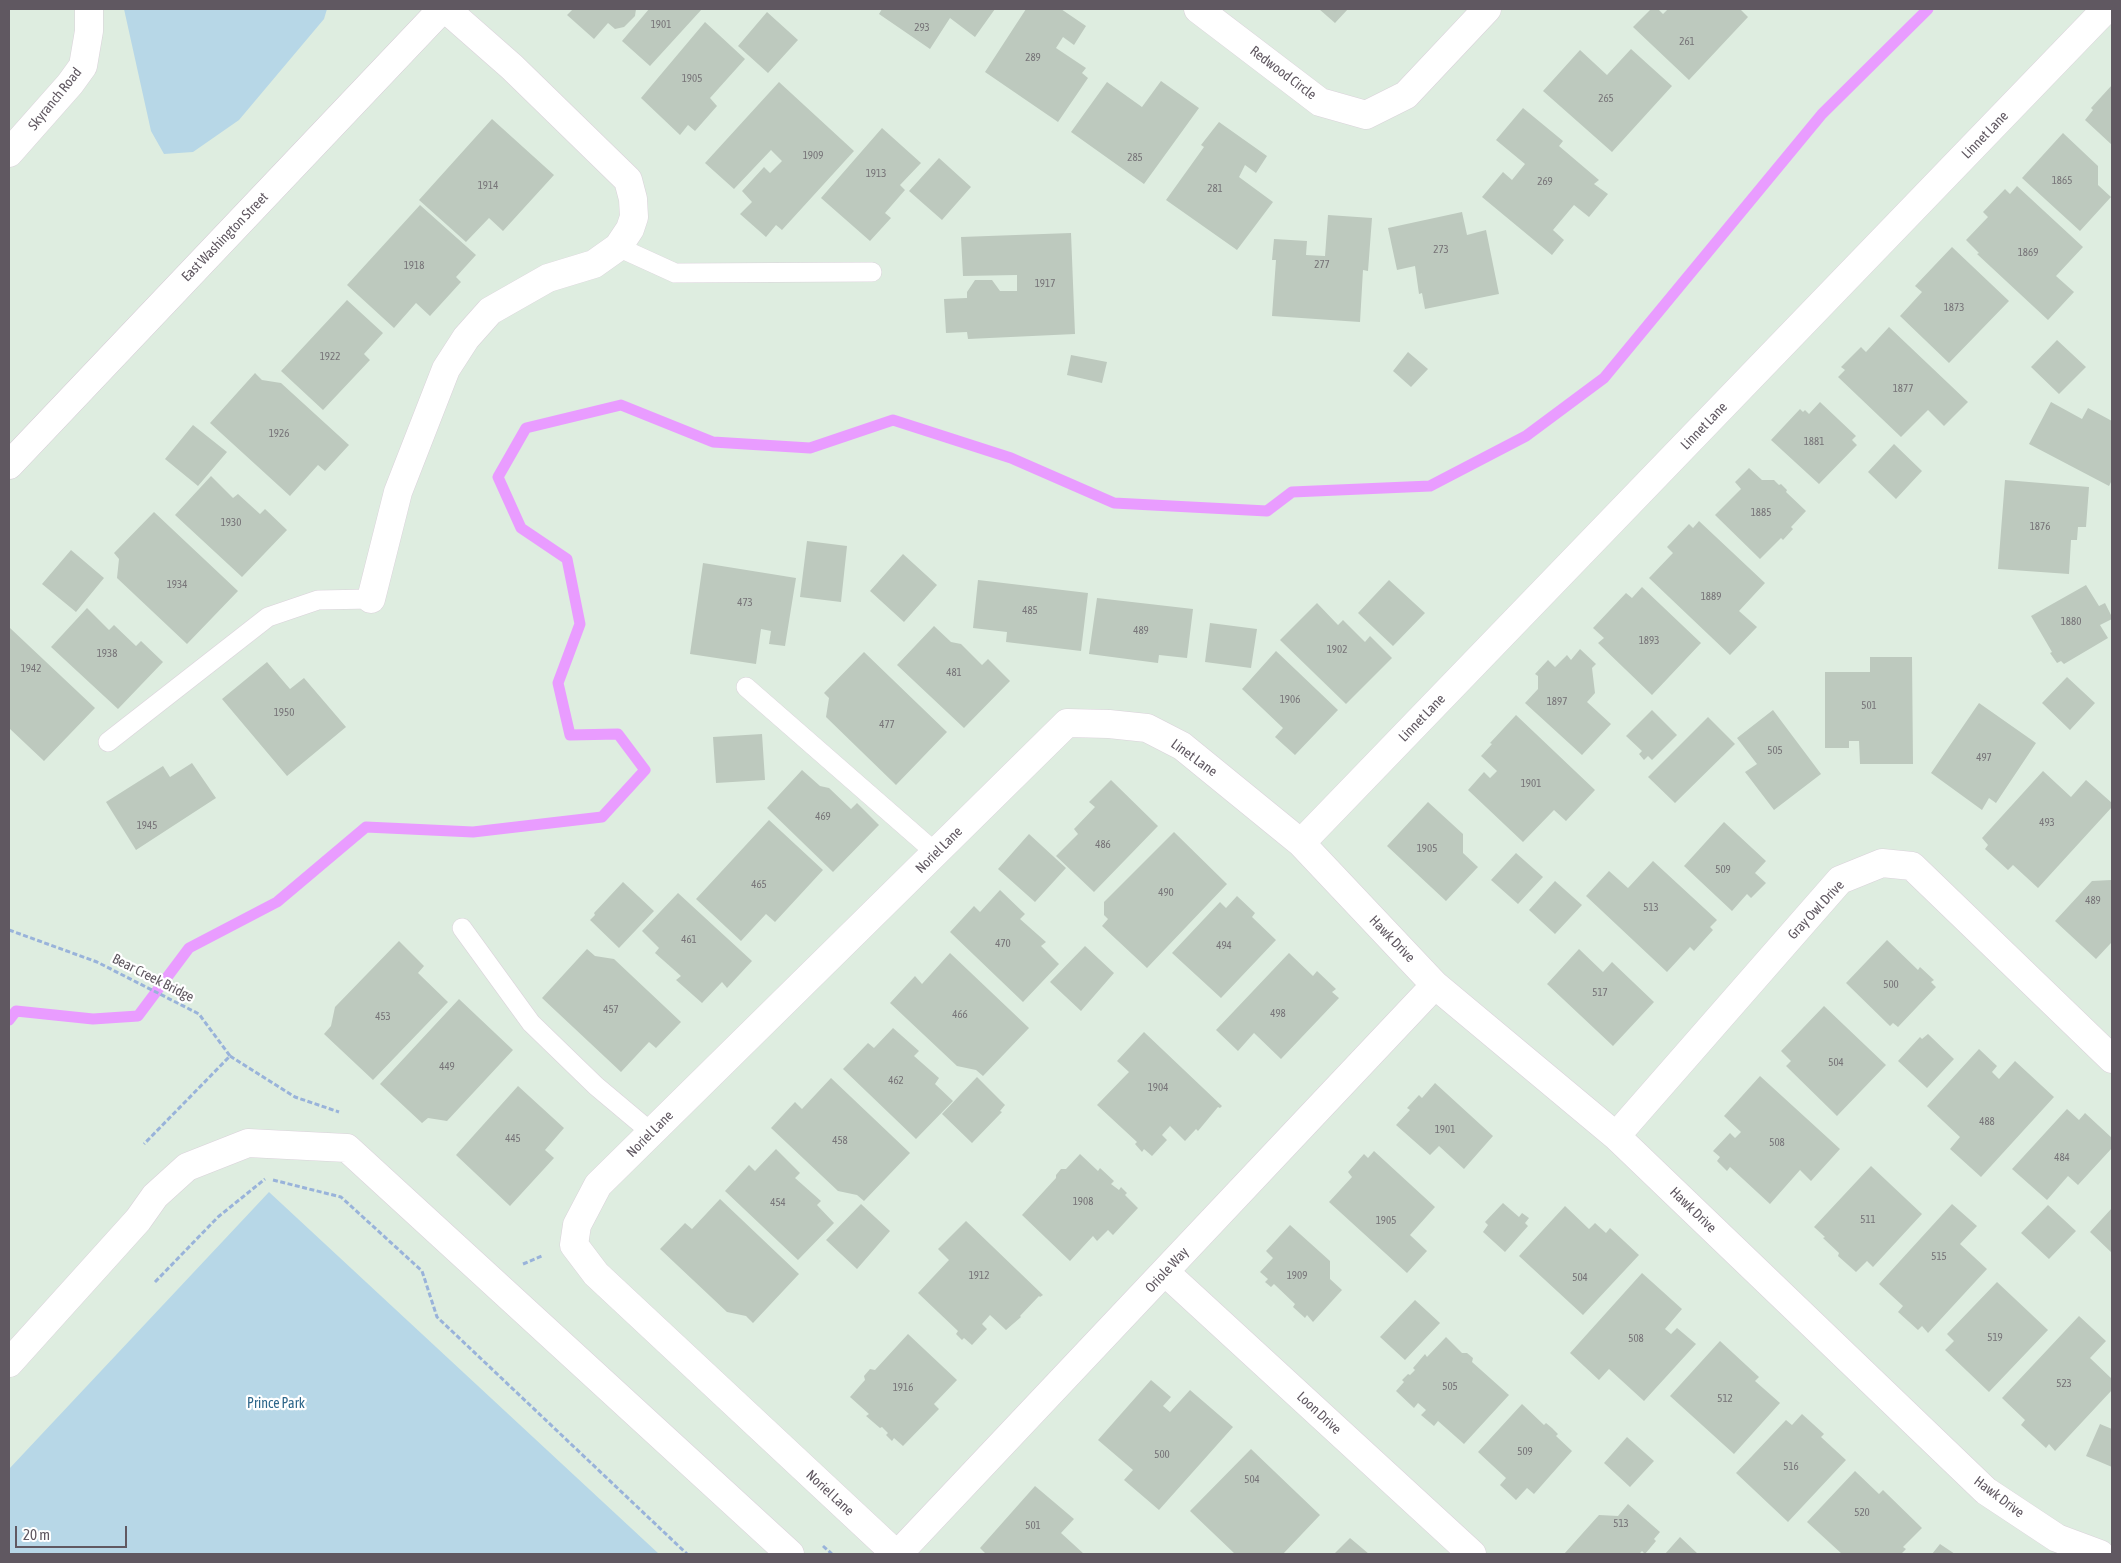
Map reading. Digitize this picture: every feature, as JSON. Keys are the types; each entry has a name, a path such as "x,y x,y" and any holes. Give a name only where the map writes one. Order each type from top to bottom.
{"street":[{"name":"Skyranch Road","path":"9,153 70,84 83,66 90,31 89,9"},
{"path":"371,599 398,492 446,369 466,338 490,311 548,278 594,264 618,247 630,229 634,217 633,199 628,180 512,68 444,9"},
{"name":"East Washington Street","path":"9,465 444,9"},
{"name":"Redwood Circle","path":"1198,9 1320,102 1366,115 1406,95 1487,9"},
{"name":"Linnet Lane","path":"1300,843 2106,9"},
{"name":"Linet Lane","path":"1067,723 1109,724 1147,728 1182,746 1300,843"},
{"name":"Noriel Lane","path":"897,1554 596,1274 574,1246 576,1225 598,1185 1067,723"},
{"name":"Hawk Drive","path":"1300,843 1435,985 1616,1136 1986,1491 2057,1538 2100,1554"},
{"name":"Gray Owl Drive","path":"1616,1136 1840,880 1882,862 1912,866 2112,1059"},
{"name":"Oriole Way","path":"897,1554 1435,985"},
{"path":"9,1362 138,1220 155,1196 187,1167 248,1143 347,1148 790,1554"},
{"name":"Loon Drive","path":"1165,1272 1472,1554"}],"lane":[{"path":"618,247 675,273 872,272"},
{"path":"108,742 268,617 318,600 371,599"},
{"path":"746,687 936,853"},
{"path":"462,928 531,1023 596,1086 652,1133"}],"path":[{"name":"Bear Creek Bridge","path":"9,930 97,962 199,1014 230,1056"},
{"path":"144,1144 230,1056 295,1097 346,1114"},
{"path":"155,1282 218,1217 266,1178 341,1197 422,1271 437,1317 687,1554"}],"green space":[{"path":"124,9 327,9 324,19 239,120 193,152 164,154 151,131"},
{"name":"Prince Park","path":"269,1192 659,1554 9,1554 9,1469"}],"building":[{"path":"573,9 636,9 635,16 624,27 615,29 608,23 594,39 567,15"},
{"path":"649,9 702,9 650,66 622,41"},
{"path":"882,9 995,9 975,37 950,18 930,49 879,14"},
{"path":"1026,9 1061,9 1086,26 1074,45 1063,37 1056,48 1086,68 1082,73 1088,78 1058,122 985,72"},
{"path":"1319,9 1348,9 1335,23"},
{"path":"1651,9 1658,9 1663,14 1668,9 1740,9 1748,17 1689,80 1633,27"},
{"path":"767,12 798,40 768,73 738,46"},
{"path":"705,22 745,59 710,98 717,106 695,131 688,125 680,135 641,98"},
{"path":"1631,49 1672,86 1612,152 1543,91 1580,50 1607,75"},
{"path":"1161,81 1199,108 1144,184 1071,132 1107,82 1142,107"},
{"path":"779,82 854,151 782,230 776,225 766,237 740,214 752,202 742,191 764,167 770,173 782,161 771,150 734,189 705,163"},
{"path":"2112,85 2112,145 2085,120 2093,110 2091,108"},
{"path":"1523,108 1563,141 1559,146 1599,180 1594,184 1608,194 1589,217 1574,205 1553,230 1564,240 1552,255 1482,197 1503,172 1512,180 1525,164 1496,140"},
{"path":"492,119 554,175 503,231 489,218 466,242 419,200"},
{"path":"1219,122 1267,156 1256,173 1245,165 1239,177 1273,202 1237,250 1166,200 1204,147 1201,145"},
{"path":"882,128 921,163 900,185 905,190 885,213 891,218 870,241 821,198"},
{"path":"2063,133 2098,166 2098,185 2111,197 2080,231 2022,178"},
{"path":"939,158 971,187 942,220 909,191"},
{"path":"2017,186 2083,247 2056,276 2074,292 2048,320 1977,254 1979,253 1966,240 1988,217 1983,212 2005,189 2010,194"},
{"path":"420,205 476,255 456,277 461,282 430,316 416,303 394,328 347,285"},
{"path":"1462,212 1467,235 1486,230 1499,294 1425,309 1422,293 1419,294 1415,266 1397,270 1388,228"},
{"path":"1328,215 1372,218 1368,271 1363,270 1360,322 1272,316 1276,260 1272,260 1274,239 1307,241 1306,255 1325,256"},
{"path":"1071,233 1075,334 968,339 967,332 946,333 944,299 967,298 967,292 975,280 992,280 1000,291 1017,291 1017,275 963,276 961,237"},
{"path":"1952,247 2009,301 1949,363 1900,316 1922,292 1915,286"},
{"path":"347,300 383,333 364,354 370,360 323,410 281,371"},
{"path":"1889,327 1968,402 1944,426 1928,410 1901,437 1838,377 1845,370 1841,367 1861,347 1866,352"},
{"path":"2057,340 2086,367 2059,394 2031,367"},
{"path":"1408,352 1428,369 1411,387 1393,371"},
{"path":"1071,355 1107,362 1102,383 1067,375"},
{"path":"255,373 262,380 281,383 349,445 325,471 318,465 290,496 210,423"},
{"path":"1820,402 1856,436 1852,440 1857,445 1819,484 1771,440 1800,409 1803,412 1805,410 1809,414"},
{"path":"2051,402 2082,419 2088,408 2112,421 2112,480 2109,486 2029,444"},
{"path":"193,425 227,452 198,486 165,459"},
{"path":"1894,444 1922,471 1896,499 1868,472"},
{"path":"1749,468 1762,480 1774,480 1779,485 1781,484 1787,490 1786,492 1806,511 1791,527 1793,529 1783,540 1781,538 1760,559 1715,515 1741,489 1735,482"},
{"path":"211,476 233,498 238,494 260,514 265,509 287,530 242,577 175,515"},
{"path":"2005,480 2089,487 2086,527 2078,527 2077,540 2071,540 2069,574 1998,569"},
{"path":"154,512 238,591 187,644 117,578 119,559 114,553"},
{"path":"1699,521 1765,583 1739,611 1757,627 1730,655 1649,578 1673,553 1667,547 1689,524 1693,528"},
{"path":"807,541 847,546 841,602 800,597"},
{"path":"71,550 104,578 76,612 42,584"},
{"path":"903,554 937,585 904,622 870,591"},
{"path":"703,563 796,578 785,646 769,644 771,631 761,629 756,664 690,654"},
{"path":"978,580 1088,593 1081,651 1006,642 1007,632 973,628"},
{"path":"1389,580 1425,613 1393,646 1358,613"},
{"path":"2086,585 2099,606 2105,603 2112,617 2112,619 2100,625 2108,638 2064,664 2061,661 2057,663 2031,616"},
{"path":"1642,587 1701,643 1652,695 1598,643 1604,638 1593,628 1626,593 1632,598"},
{"path":"1097,598 1193,609 1187,658 1159,655 1158,663 1089,654"},
{"path":"1317,603 1338,625 1343,620 1365,642 1370,636 1392,658 1346,704 1280,640"},
{"path":"87,608 109,630 114,625 136,646 141,641 163,662 118,709 51,647"},
{"path":"1210,623 1257,629 1251,668 1205,662"},
{"path":"934,626 951,642 961,644 982,665 988,659 1010,681 964,728 897,665"},
{"path":"10,628 95,708 44,761 9,728"},
{"path":"1580,649 1596,664 1592,668 1595,693 1587,702 1611,724 1582,755 1525,703 1538,689 1538,676 1535,674 1548,660 1555,667 1567,655 1571,660"},
{"path":"1276,651 1338,710 1295,755 1275,737 1283,728 1242,689"},
{"path":"864,652 947,732 896,785 826,717 829,698 824,693"},
{"path":"1870,657 1912,657 1913,764 1860,764 1859,741 1849,741 1849,748 1825,748 1825,672 1870,672"},
{"path":"267,662 290,689 304,678 346,727 287,776 222,699"},
{"path":"2067,677 2095,703 2070,730 2042,703"},
{"path":"1979,703 2036,743 1996,803 1989,798 1982,810 1931,773"},
{"path":"1652,710 1677,735 1652,760 1648,756 1644,760 1639,754 1642,751 1626,736"},
{"path":"1773,710 1821,774 1774,810 1745,772 1757,764 1737,738"},
{"path":"1516,715 1595,790 1566,821 1554,810 1523,842 1468,790 1484,772 1490,778 1497,771 1481,756 1492,744 1490,743"},
{"path":"1708,717 1735,744 1675,803 1648,777"},
{"path":"762,734 765,780 716,783 713,737"},
{"path":"192,763 216,798 136,850 106,802 163,766 170,777"},
{"path":"802,770 820,786 829,788 851,809 857,803 879,825 833,872 767,808"},
{"path":"2043,771 2071,797 2086,780 2112,803 2112,807 2038,888 2013,865 2008,870 1985,849 1988,845 1982,838"},
{"path":"1111,780 1158,826 1094,892 1056,856 1078,834 1074,829 1095,807 1089,802"},
{"path":"1428,802 1463,834 1463,853 1478,867 1446,901 1387,846"},
{"path":"769,820 823,870 775,922 766,914 741,941 696,899"},
{"path":"1724,822 1766,861 1755,873 1766,883 1751,898 1747,894 1732,911 1684,866"},
{"path":"1174,832 1227,884 1147,968 1102,926 1108,919 1104,915 1104,902"},
{"path":"1029,834 1066,868 1035,902 998,869"},
{"path":"1516,853 1543,877 1518,904 1491,880"},
{"path":"1653,861 1717,920 1710,927 1713,930 1694,951 1690,947 1667,972 1586,896 1609,871 1628,888"},
{"path":"2112,878 2112,945 2111,943 2096,959 2055,921 2092,881 2111,880"},
{"path":"1555,881 1582,905 1555,934 1529,910"},
{"path":"623,882 654,911 619,948 590,920 595,915 594,913"},
{"path":"1000,890 1025,914 1020,919 1046,942 1041,946 1059,964 1023,1002 950,932 974,906 980,912"},
{"path":"678,893 752,961 727,988 722,982 702,1003 676,980 681,976 655,953 659,948 642,931"},
{"path":"1237,896 1255,913 1252,917 1276,940 1221,998 1172,953 1220,902 1226,908"},
{"path":"1887,940 1918,970 1920,967 1934,980 1931,982 1936,987 1898,1027 1893,1023 1890,1026 1846,983"},
{"path":"399,941 424,966 418,973 448,1002 373,1080 324,1034 331,1026 335,1007"},
{"path":"1085,946 1114,973 1081,1011 1050,982"},
{"path":"587,949 595,956 614,959 681,1022 656,1048 649,1042 621,1072 542,998"},
{"path":"1579,949 1603,972 1612,962 1654,1002 1613,1046 1547,984"},
{"path":"950,953 1029,1028 983,1076 976,1070 957,1066 890,1003 915,976 922,984"},
{"path":"1289,953 1313,976 1317,971 1336,989 1332,992 1339,998 1281,1059 1254,1033 1238,1051 1216,1030"},
{"path":"459,999 513,1050 447,1121 428,1118 422,1123 380,1084"},
{"path":"1824,1006 1886,1065 1837,1116 1786,1066 1791,1061 1781,1051"},
{"path":"893,1028 919,1051 914,1056 939,1078 935,1084 953,1101 916,1139 843,1069 868,1043 874,1048"},
{"path":"1144,1032 1222,1106 1218,1107 1198,1131 1196,1129 1185,1141 1170,1126 1162,1135 1167,1140 1152,1156 1144,1149 1142,1152 1135,1144 1137,1142 1097,1105 1129,1072 1117,1061"},
{"path":"1928,1034 1954,1059 1927,1088 1898,1061 1920,1037 1922,1039"},
{"path":"1979,1049 1997,1066 1992,1072 1999,1079 2015,1061 2054,1097 1981,1177 1950,1149 1960,1137 1927,1106"},
{"path":"1760,1076 1840,1149 1811,1181 1800,1170 1770,1204 1730,1167 1727,1171 1717,1161 1720,1157 1713,1151 1730,1133 1735,1138 1741,1132 1724,1116"},
{"path":"977,1077 1005,1105 1000,1111 1002,1112 972,1143 942,1114"},
{"path":"831,1078 910,1153 864,1201 857,1195 838,1191 771,1128 795,1102 802,1109"},
{"path":"1435,1083 1493,1136 1464,1169 1439,1146 1430,1155 1396,1125 1410,1110 1407,1108 1419,1095 1422,1098"},
{"path":"518,1086 564,1128 545,1150 554,1158 510,1206 456,1155"},
{"path":"2067,1109 2079,1120 2085,1113 2112,1138 2112,1148 2078,1185 2068,1176 2047,1200 2012,1169"},
{"path":"776,1149 800,1173 795,1178 821,1201 817,1205 834,1223 798,1260 725,1191 749,1165 755,1171"},
{"path":"1374,1151 1435,1207 1410,1235 1427,1251 1407,1273 1329,1202 1352,1177 1348,1172 1364,1154 1368,1158"},
{"path":"1080,1154 1098,1171 1100,1168 1114,1181 1111,1184 1119,1190 1121,1187 1127,1193 1125,1195 1138,1208 1113,1235 1108,1230 1097,1241 1093,1236 1070,1261 1022,1215 1056,1178 1061,1169 1066,1169"},
{"path":"1871,1166 1922,1214 1873,1267 1867,1261 1856,1272 1838,1256 1839,1253 1814,1227"},
{"path":"720,1199 799,1274 753,1323 746,1316 727,1312 660,1249 685,1223 692,1229"},
{"path":"1503,1203 1519,1217 1522,1213 1529,1218 1525,1223 1528,1226 1505,1252 1483,1232 1488,1225 1485,1222"},
{"path":"861,1204 890,1231 857,1269 826,1240"},
{"path":"1952,1204 1977,1226 1960,1244 1987,1269 1928,1333 1922,1326 1918,1330 1898,1312 1903,1306 1879,1284"},
{"path":"2048,1205 2076,1231 2049,1259 2021,1233"},
{"path":"1565,1206 1589,1229 1595,1223 1606,1233 1610,1228 1639,1255 1583,1315 1519,1256"},
{"path":"2112,1208 2112,1253 2090,1232"},
{"path":"966,1221 1043,1295 1039,1296 1021,1317 1006,1330 990,1315 982,1324 987,1329 972,1345 964,1338 962,1340 956,1334 958,1331 918,1293 949,1260 938,1249"},
{"path":"1290,1225 1330,1261 1330,1279 1342,1290 1313,1322 1307,1315 1305,1318 1293,1307 1295,1304 1274,1284 1271,1287 1265,1282 1268,1279 1260,1272 1273,1258 1266,1251"},
{"path":"1642,1273 1682,1309 1665,1329 1671,1334 1677,1328 1696,1344 1644,1401 1609,1369 1599,1380 1570,1353"},
{"path":"1997,1282 2048,1330 1989,1392 1945,1350 1954,1341 1947,1334"},
{"path":"1415,1300 1440,1323 1405,1360 1380,1337"},
{"path":"2079,1316 2106,1341 2090,1358 2112,1379 2112,1390 2055,1451 2049,1444 2046,1448 2021,1425 2025,1420 2002,1398"},
{"path":"908,1334 957,1380 934,1404 939,1409 903,1446 894,1438 892,1441 886,1435 888,1433 866,1416 869,1414 850,1397 865,1380 864,1376 870,1369 875,1370"},
{"path":"1446,1337 1462,1353 1467,1353 1473,1358 1472,1362 1509,1395 1464,1444 1438,1421 1434,1426 1421,1415 1426,1410 1418,1403 1414,1408 1396,1391 1404,1382 1402,1380 1415,1370 1413,1368 1425,1354 1427,1357"},
{"path":"1720,1341 1759,1377 1755,1381 1780,1403 1734,1454 1670,1396"},
{"path":"1151,1380 1171,1397 1163,1406 1170,1412 1190,1390 1233,1427 1159,1510 1124,1480 1133,1470 1098,1440"},
{"path":"1522,1404 1544,1425 1546,1423 1552,1428 1558,1434 1556,1436 1572,1451 1534,1494 1527,1488 1516,1500 1500,1485 1506,1478 1478,1452"},
{"path":"1802,1414 1824,1434 1821,1437 1846,1460 1788,1522 1736,1473 1786,1420 1792,1425"},
{"path":"2100,1424 2112,1429 2112,1467 2086,1456"},
{"path":"1627,1437 1654,1461 1630,1487 1604,1463"},
{"path":"1251,1449 1320,1515 1283,1554 1235,1554 1190,1511"},
{"path":"1855,1471 1879,1494 1883,1490 1922,1528 1903,1547 1906,1549 1901,1554 1842,1554 1807,1522"},
{"path":"1035,1486 1074,1519 1061,1533 1084,1554 986,1554 980,1548"},
{"path":"1628,1504 1660,1532 1654,1539 1656,1541 1645,1554 1642,1551 1639,1554 1564,1554 1599,1515 1618,1516"},
{"path":"1680,1537 1698,1554 1665,1554"},
{"path":"1350,1538 1369,1554 1334,1554"},
{"path":"1940,1544 1955,1554 1932,1554"}],"waterway":[{"path":"9,1020 16,1011 93,1019 138,1016 189,948 277,902 366,827 473,832 602,817 645,770 618,734 570,735 558,683 580,624 567,559 521,528 498,477 526,428 621,405 713,442 810,448 893,420 1011,458 1114,503 1267,511 1292,492 1430,486 1526,436 1604,378 1822,114 1928,9"}]}
